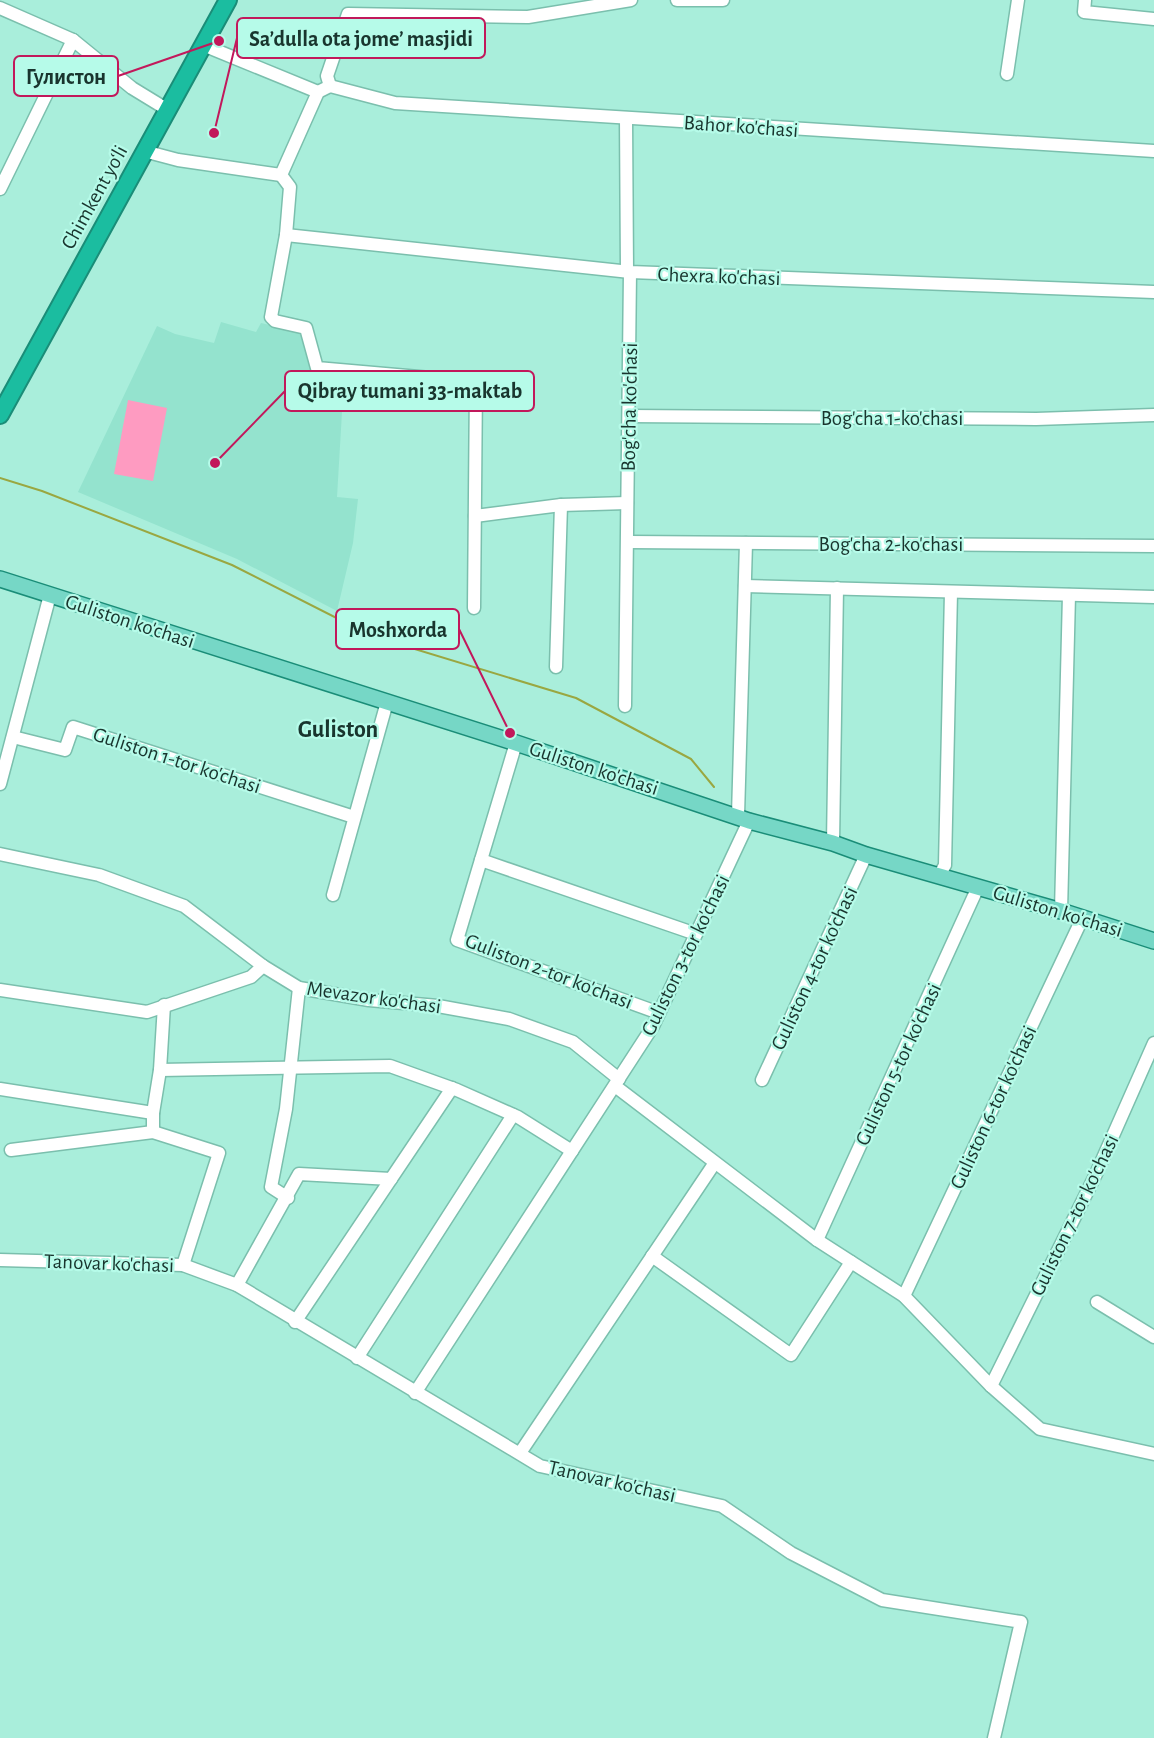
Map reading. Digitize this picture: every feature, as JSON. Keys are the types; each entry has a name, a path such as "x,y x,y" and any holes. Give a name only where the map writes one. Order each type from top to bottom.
{"highway":[{"name":"Chimkent yo‘li","path":"0,415 228,0"}],"main road":[{"name":"Guliston ko'chasi","path":"0,579 744,818 1061,911 1154,941"}],"street":[{"path":"281,175 318,92 330,86 327,76 348,14 528,17 595,3 631,0"},
{"path":"677,0 723,0"},
{"path":"1006,74 1018,0"},
{"path":"1085,0 1084,12 1154,19"},
{"path":"0,8 73,40 132,88 168,110"},
{"path":"1,183 73,40"},
{"path":"203,45 318,92"},
{"name":"Bahor ko'chasi","path":"330,86 395,103 1154,151"},
{"name":"Bog'cha ko'chasi","path":"625,706 629,542 627,503 629,272 626,118"},
{"path":"144,152 178,160 281,175 290,187 285,235 271,317 275,321 306,328 317,368 476,382 474,608"},
{"name":"Chexra ko'chasi","path":"285,235 629,272 1154,292"},
{"name":"Bog'cha 1-ko'chasi","path":"629,416 1036,419 1154,416"},
{"path":"475,516 561,505 627,503"},
{"path":"556,667 561,505"},
{"name":"Bog'cha 2-ko'chasi","path":"629,542 1154,546"},
{"path":"744,818 746,543"},
{"path":"745,586 1154,597"},
{"path":"833,843 837,588"},
{"path":"939,876 945,865 951,592"},
{"path":"0,784 50,595"},
{"path":"1061,911 1069,595"},
{"path":"333,895 387,702"},
{"name":"Guliston 1-tor ko'chasi","path":"13,738 65,750 73,727 354,817"},
{"name":"Guliston 2-tor ko'chasi","path":"516,743 458,940 659,1013"},
{"name":"Guliston 3-tor ko'chasi","path":"415,1393 617,1082 659,1013 696,934 744,818"},
{"name":"Mevazor ko'chasi","path":"0,854 99,875 184,906 263,966 299,988 369,1000 438,1006 509,1018 573,1042 714,1164 817,1240 904,1296 991,1386 1040,1430 1154,1454"},
{"name":"Guliston 4-tor ko'chasi","path":"762,1080 866,855"},
{"path":"481,860 696,934"},
{"name":"Guliston 5-tor ko'chasi","path":"817,1240 978,887"},
{"name":"Guliston 6-tor ko'chasi","path":"904,1296 1082,919"},
{"path":"0,990 147,1012 251,977 263,966"},
{"path":"288,1198 271,1187 280,1147 299,988"},
{"path":"153,1132 164,1005"},
{"name":"Guliston 7-tor ko'chasi","path":"991,1386 1096,1174 1154,1043"},
{"path":"160,1070 390,1066 452,1088 513,1115 572,1151"},
{"path":"295,1322 452,1088"},
{"path":"0,1089 153,1113"},
{"path":"357,1358 513,1115"},
{"path":"11,1150 153,1132 219,1153 183,1264"},
{"path":"520,1453 714,1164"},
{"path":"237,1285 288,1198 299,1174 391,1179"},
{"path":"652,1256 791,1355 851,1262"},
{"name":"Tanovar ko'chasi","path":"0,1260 183,1264 237,1285 295,1322 540,1466 722,1506 791,1553 882,1600 1021,1623 994,1738"},
{"path":"1097,1302 1154,1337"}],"shaded area":[{"path":"221,322 256,332 261,323 300,332 313,378 310,410 342,412 337,497 358,499 353,543 337,611 237,559 78,492 157,326 175,334 214,343"},
{"path":"128,400 167,408 153,481 114,474"}],"waterway":[{"path":"0,478 42,491 232,565 372,636 576,698 691,759 714,787"}],"place":[{"name":"Гулистон","path":"219,41"},
{"name":"Sa’dulla ota jome’ masjidi","path":"214,133"},
{"name":"Qibray tumani 33-maktab","path":"215,463"},
{"name":"Moshxorda","path":"510,733"}],"district":[{"name":"Guliston","path":"338,729"}]}
